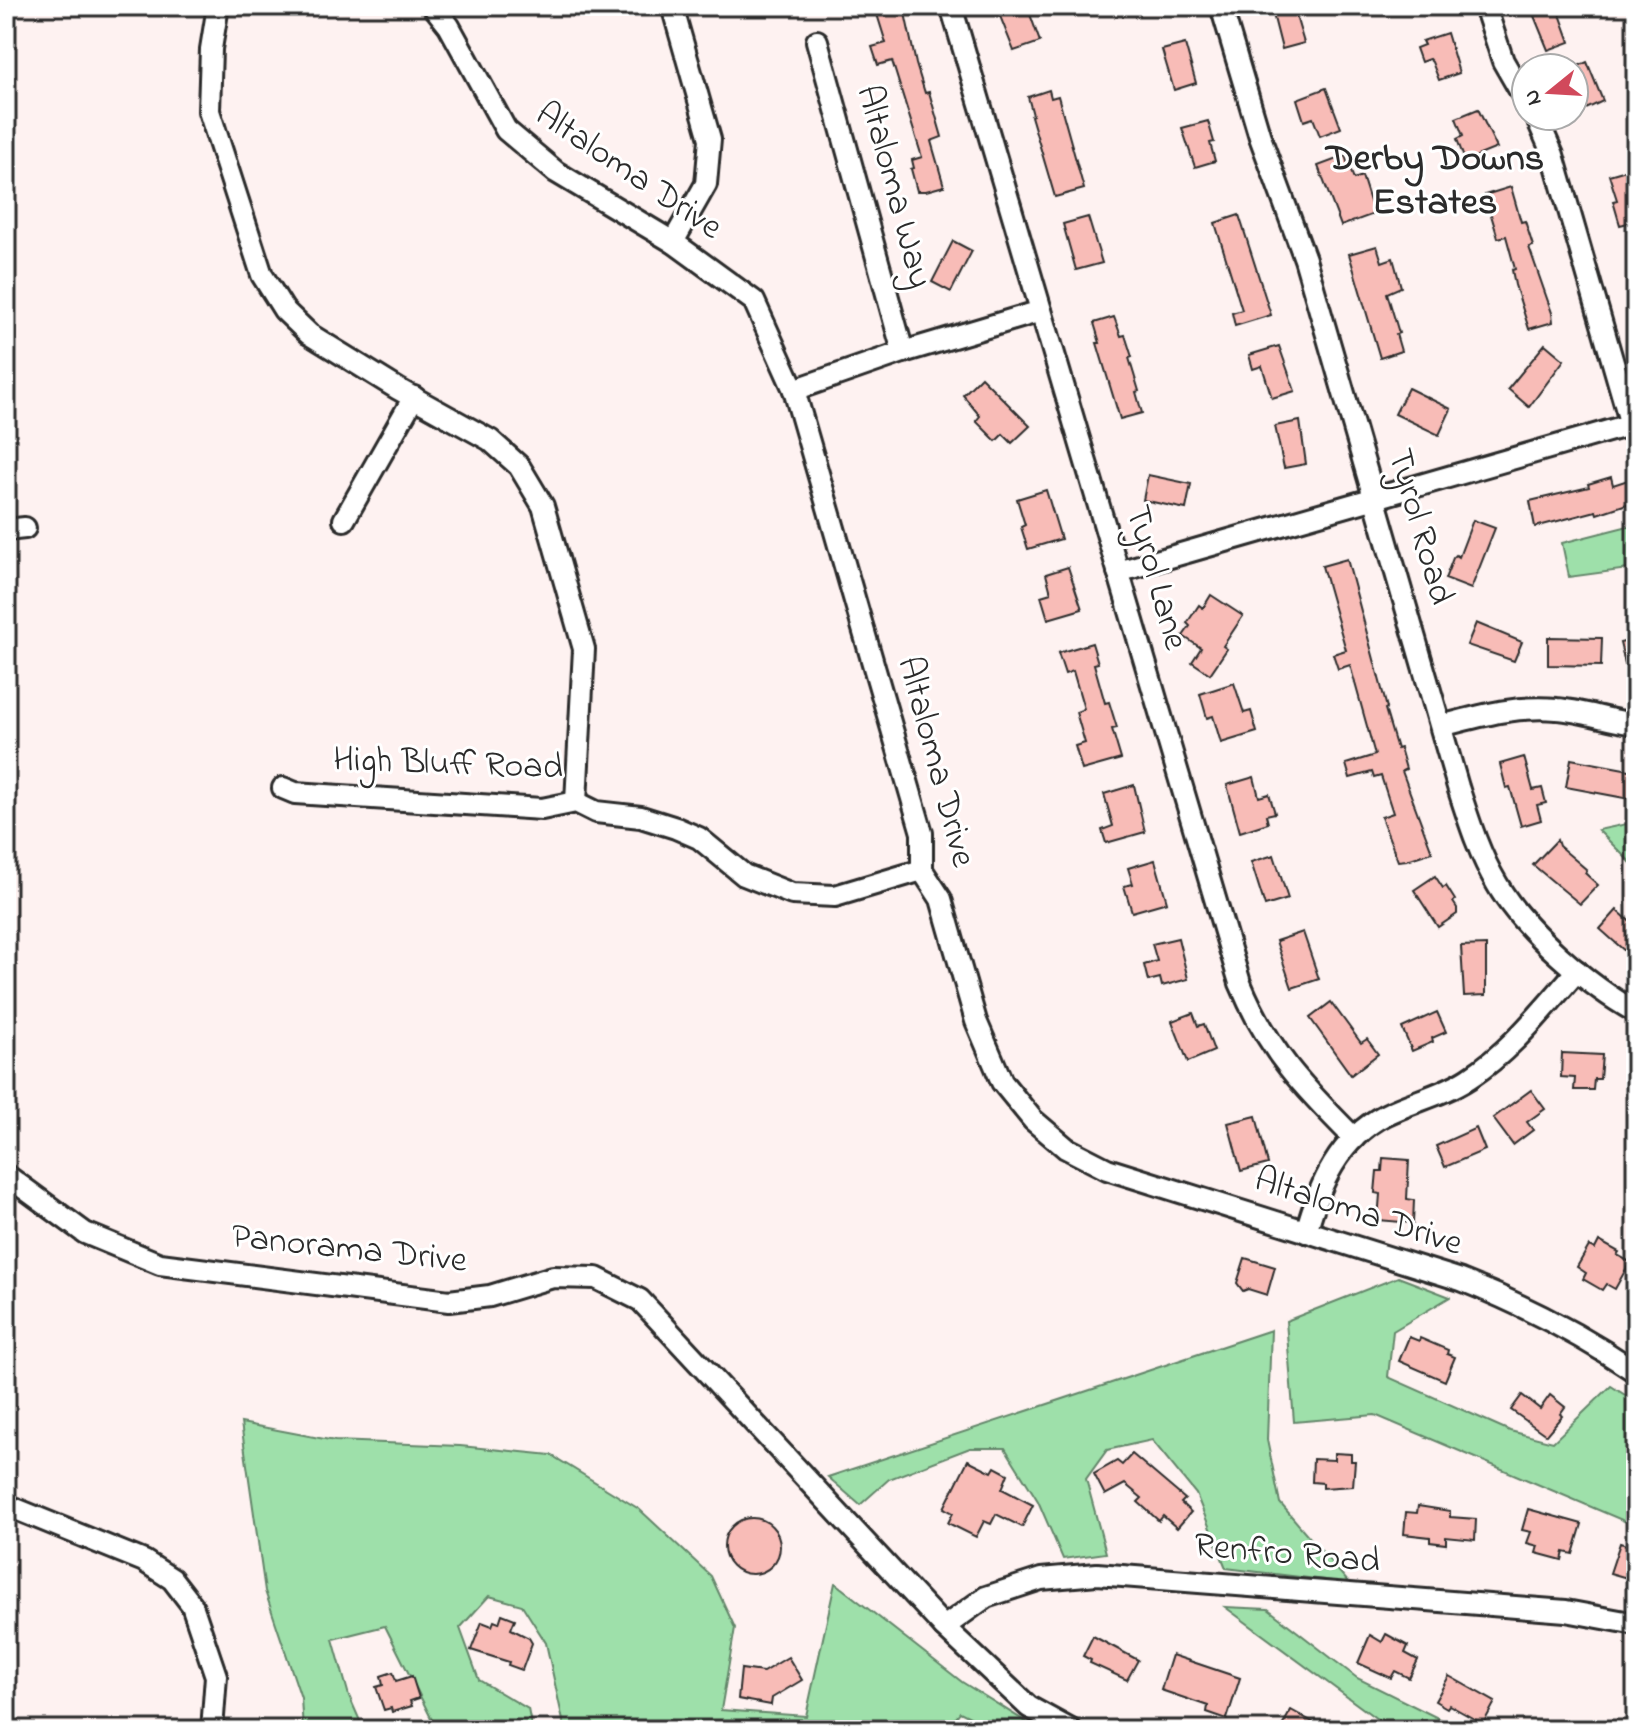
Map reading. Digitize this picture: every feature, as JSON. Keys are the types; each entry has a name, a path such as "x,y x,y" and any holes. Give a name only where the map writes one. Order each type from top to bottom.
{"street":[{"path":"218,6 211,49 209,111 262,275 284,310 309,334 490,440 519,466 543,506 584,649 576,802"},
{"name":"Altaloma Drive","path":"433,6 449,26 506,130 556,172 673,242 754,301 794,390 922,833 922,870 941,899 976,1021 1002,1082 1033,1120 1066,1148 1107,1169 1461,1280 1493,1293 1551,1319 1636,1372"},
{"path":"672,6 710,139 706,184 673,242"},
{"name":"Tyrol Lane","path":"951,6 1230,954 1251,1011 1279,1057 1354,1138"},
{"name":"Tyrol Road","path":"1221,6 1260,137 1305,259 1473,832 1498,886 1533,930 1577,971 1636,1012"},
{"path":"1485,6 1510,73"},
{"name":"Altaloma Way","path":"817,41 903,352"},
{"path":"1118,572 1633,424 1553,155 1543,132"},
{"path":"794,390 903,352 1041,311"},
{"path":"344,520 414,397"},
{"path":"1441,726 1496,713 1535,708 1559,709 1636,724"},
{"name":"High Bluff Road","path":"283,788 295,793 542,809 576,802 596,812 641,817 676,828 699,838 744,875 792,894 835,896 922,870"},
{"path":"1306,1232 1329,1169 1354,1138 1386,1115 1452,1088 1470,1077 1516,1039 1577,971"},
{"name":"Panorama Drive","path":"6,1175 85,1233 160,1264 449,1301 490,1296 553,1277 596,1278 640,1300 944,1627 1029,1707 1071,1730"},
{"path":"6,1505 144,1561 172,1579 192,1605 216,1676 212,1730"},
{"name":"Renfro Road","path":"944,1627 986,1597 1041,1579 1097,1574 1566,1611 1636,1624"}],"green space":[{"path":"1636,524 1636,568 1569,577 1562,543"},
{"path":"1636,822 1636,868 1598,830"},
{"path":"1398,1277 1450,1297 1393,1331 1388,1377 1510,1431 1553,1442 1611,1386 1636,1402 1636,1526 1375,1415 1294,1422 1286,1321"},
{"path":"1271,1330 1267,1440 1280,1503 1349,1583 1226,1568 1196,1494 1152,1440 1107,1450 1086,1479 1106,1553 1063,1559 1038,1501 1005,1448 970,1448 889,1479 860,1505 828,1477"},
{"path":"241,1423 335,1441 460,1446 551,1455 639,1509 711,1576 735,1628 721,1710 806,1716 835,1583 962,1682 1039,1730 996,1730 960,1712 946,1730 565,1730 546,1643 522,1605 489,1596 460,1628 479,1680 528,1709 532,1730 437,1730 385,1626 333,1639 349,1696 364,1730 303,1730 301,1698 265,1591"},
{"path":"1225,1607 1268,1609 1357,1678 1462,1730 1392,1730"}],"building":[{"path":"901,6 905,13 916,64 925,93 929,92 942,137 931,141 944,186 926,191 917,191 911,169 914,168 912,160 922,157 892,61 878,65 872,47 886,43 876,11"},
{"path":"996,6 1027,6 1040,42 1014,51"},
{"path":"1271,6 1293,6 1304,43 1282,49"},
{"path":"1530,6 1557,6 1570,42 1548,50"},
{"path":"1447,33 1459,73 1439,80 1432,62 1429,59 1421,62 1416,48 1424,45 1422,41"},
{"path":"1185,44 1196,83 1174,90 1162,50"},
{"path":"1590,69 1603,101 1590,107"},
{"path":"1326,88 1341,128 1320,136 1313,118 1304,121 1297,99"},
{"path":"1049,90 1051,98 1058,96 1084,189 1055,197 1028,97"},
{"path":"1478,109 1497,148 1465,161 1457,139 1463,136 1456,118"},
{"path":"1208,121 1215,161 1195,167 1182,128"},
{"path":"1345,156 1354,179 1362,176 1374,214 1341,226 1318,166"},
{"path":"1633,168 1636,221 1620,225 1613,201 1617,200 1609,175"},
{"path":"1511,187 1521,222 1525,221 1533,246 1529,247 1552,313 1553,322 1529,329 1515,285 1512,270 1515,269 1506,236 1498,238 1485,195"},
{"path":"1239,215 1271,315 1235,326 1232,313 1242,310 1215,223"},
{"path":"1088,217 1102,263 1076,270 1063,224"},
{"path":"953,241 972,251 951,292 932,282"},
{"path":"1377,246 1382,262 1393,258 1401,287 1387,293 1401,351 1380,358 1349,254"},
{"path":"1114,317 1121,336 1125,335 1132,357 1129,358 1142,413 1120,419 1094,323"},
{"path":"1545,344 1564,360 1529,407 1508,389"},
{"path":"1279,346 1295,391 1272,398 1262,366 1253,369 1249,355"},
{"path":"981,377 1030,426 1012,443 1003,434 996,441 976,421 980,416 963,395"},
{"path":"1408,388 1451,409 1439,435 1395,414"},
{"path":"1300,421 1306,464 1284,468 1275,426"},
{"path":"1148,475 1191,484 1186,509 1143,500"},
{"path":"1611,477 1613,485 1631,479 1636,501 1597,514 1596,511 1535,527 1530,501 1589,487 1588,484"},
{"path":"1046,490 1061,539 1028,549 1017,499"},
{"path":"1473,520 1495,528 1471,589 1445,579 1453,558 1456,555 1459,557"},
{"path":"1347,559 1385,709 1406,769 1402,771 1432,852 1407,860 1398,861 1381,817 1393,813 1381,776 1374,778 1372,772 1350,778 1346,764 1375,755 1350,665 1338,669 1333,654 1346,650 1322,566"},
{"path":"1068,567 1082,609 1048,619 1041,596 1051,593 1046,574"},
{"path":"1211,595 1243,616 1223,646 1227,649 1210,674 1192,662 1201,648 1183,636 1190,626 1187,623 1199,605 1203,608"},
{"path":"1476,623 1522,642 1514,661 1467,645"},
{"path":"1548,637 1602,638 1601,666 1548,665"},
{"path":"1636,639 1636,687 1631,688 1620,643"},
{"path":"1092,643 1098,663 1094,664 1105,703 1109,702 1117,728 1112,729 1121,759 1082,770 1075,746 1085,743 1076,712 1084,709 1073,671 1065,674 1058,653"},
{"path":"1234,683 1244,713 1251,711 1257,732 1221,743 1213,716 1207,718 1200,694"},
{"path":"1524,757 1533,790 1542,788 1546,803 1537,805 1541,820 1521,826 1500,764"},
{"path":"1571,759 1635,771 1630,799 1566,787"},
{"path":"1254,777 1259,797 1269,794 1275,813 1266,815 1268,823 1240,832 1227,785"},
{"path":"1134,785 1145,832 1106,843 1102,830 1113,826 1104,794"},
{"path":"1557,840 1559,846 1587,870 1585,873 1598,885 1580,904 1533,865"},
{"path":"1274,855 1288,899 1265,906 1251,862"},
{"path":"1155,860 1167,902 1132,912 1124,886 1133,884 1128,868"},
{"path":"1435,876 1443,888 1446,886 1457,908 1457,914 1438,927 1414,890"},
{"path":"1617,910 1636,927 1636,961 1600,929"},
{"path":"1303,932 1319,979 1292,988 1276,941"},
{"path":"1178,938 1188,979 1162,986 1160,978 1148,981 1144,965 1157,961 1152,944"},
{"path":"1486,945 1486,995 1464,996 1461,946"},
{"path":"1331,1002 1361,1043 1367,1039 1378,1054 1351,1075 1310,1018"},
{"path":"1437,1012 1446,1032 1412,1051 1402,1028"},
{"path":"1193,1013 1198,1026 1204,1024 1214,1051 1188,1062 1172,1021"},
{"path":"1562,1053 1602,1055 1600,1079 1594,1079 1593,1090 1574,1090 1575,1078 1561,1077"},
{"path":"1531,1090 1545,1109 1527,1122 1533,1130 1513,1145 1493,1118"},
{"path":"1256,1116 1268,1164 1241,1171 1228,1123"},
{"path":"1476,1128 1485,1150 1445,1167 1436,1146"},
{"path":"1383,1158 1409,1160 1407,1199 1414,1200 1413,1223 1378,1220 1380,1194 1375,1193 1377,1171 1382,1171"},
{"path":"1599,1241 1630,1262 1615,1289 1606,1284 1602,1290 1583,1279 1586,1273 1577,1267 1589,1246 1595,1249"},
{"path":"1245,1258 1275,1267 1267,1295 1248,1289 1243,1291 1237,1283"},
{"path":"1409,1337 1419,1341 1420,1338 1448,1350 1447,1354 1455,1357 1445,1381 1399,1361"},
{"path":"1522,1395 1540,1409 1550,1395 1565,1407 1560,1414 1562,1416 1546,1435 1511,1410"},
{"path":"1334,1453 1351,1454 1351,1461 1355,1461 1353,1486 1323,1488 1323,1483 1312,1482 1313,1459 1334,1460"},
{"path":"1132,1454 1185,1499 1181,1503 1191,1512 1177,1528 1163,1516 1159,1521 1138,1502 1142,1498 1125,1484 1105,1495 1094,1474 1117,1461 1122,1465"},
{"path":"968,1460 992,1472 995,1467 1008,1474 1002,1489 1033,1505 1022,1527 996,1514 991,1524 984,1521 976,1537 948,1523 953,1513 944,1508"},
{"path":"1418,1506 1450,1511 1450,1517 1476,1519 1475,1540 1446,1537 1446,1544 1430,1542 1430,1537 1404,1534 1406,1512 1417,1513"},
{"path":"1528,1509 1582,1524 1573,1554 1564,1552 1562,1560 1536,1553 1538,1546 1527,1543 1531,1532 1522,1530"},
{"path":"752,1518 772,1526 780,1546 772,1566 752,1574 732,1566 724,1546 732,1526"},
{"path":"1620,1543 1636,1548 1634,1580 1610,1573"},
{"path":"502,1614 515,1619 511,1629 529,1638 532,1643 522,1670 508,1665 509,1662 471,1650 482,1622 492,1626 494,1621 499,1623"},
{"path":"1386,1634 1408,1646 1405,1653 1418,1660 1409,1678 1395,1671 1391,1678 1358,1663 1370,1635 1382,1642"},
{"path":"1093,1636 1138,1660 1127,1680 1090,1663 1091,1660 1083,1656"},
{"path":"1172,1655 1240,1678 1227,1719 1207,1712 1208,1706 1161,1690"},
{"path":"788,1657 802,1680 772,1698 771,1705 738,1699 741,1669 763,1672"},
{"path":"393,1672 396,1681 412,1676 419,1698 410,1701 412,1706 392,1712 391,1708 384,1710 376,1687 383,1685 381,1676"},
{"path":"1449,1676 1495,1702 1483,1724 1449,1705 1447,1708 1435,1701"},
{"path":"1291,1710 1327,1730 1280,1730"}],"district":[{"name":"Derby Downs Estates","path":"1435,182"}]}
